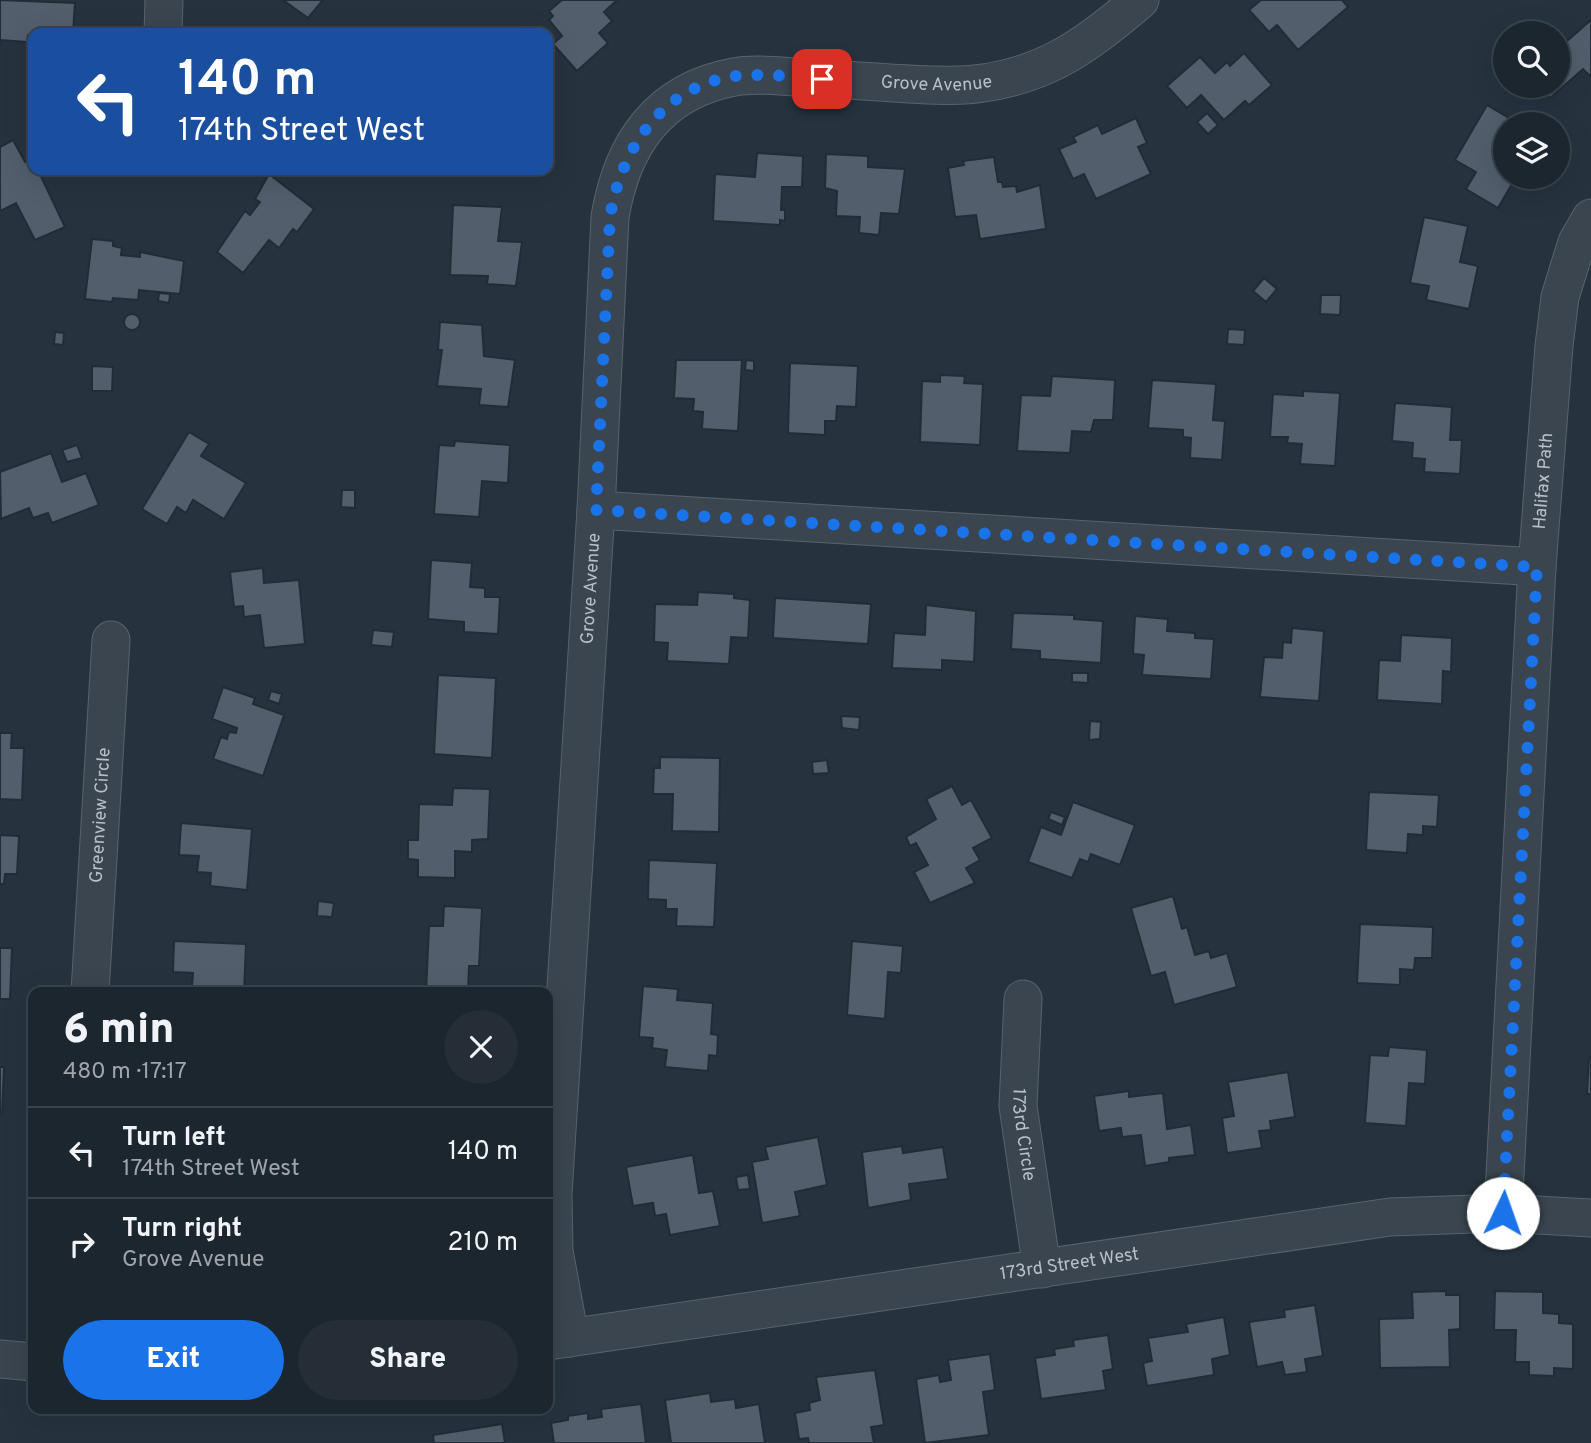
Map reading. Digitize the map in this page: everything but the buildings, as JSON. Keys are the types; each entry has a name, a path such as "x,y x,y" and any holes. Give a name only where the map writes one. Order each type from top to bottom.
{"street":[{"path":"163,28 164,0"},
{"name":"Grove Avenue","path":"559,1340 553,1194 596,510 610,217 615,187 626,158 640,134 657,114 682,95 708,83 736,76 933,85 982,84 1028,73 1072,53 1140,0"},
{"name":"Halifax Path","path":"1503,1213 1537,567 1560,297 1577,242 1591,218"},
{"path":"596,510 1537,567"},
{"name":"Greenview Circle","path":"90,987 111,640"},
{"name":"173rd Circle","path":"1023,999 1018,1106 1041,1269"},
{"name":"173rd Street West","path":"559,1340 1390,1217 1503,1213 1591,1218"},
{"path":"0,1359 28,1362"}],"route":[{"path":"822,79 736,76 708,83 682,95 657,114 640,134 626,158 615,187 610,217 596,510 1537,567 1503,1213"}]}
